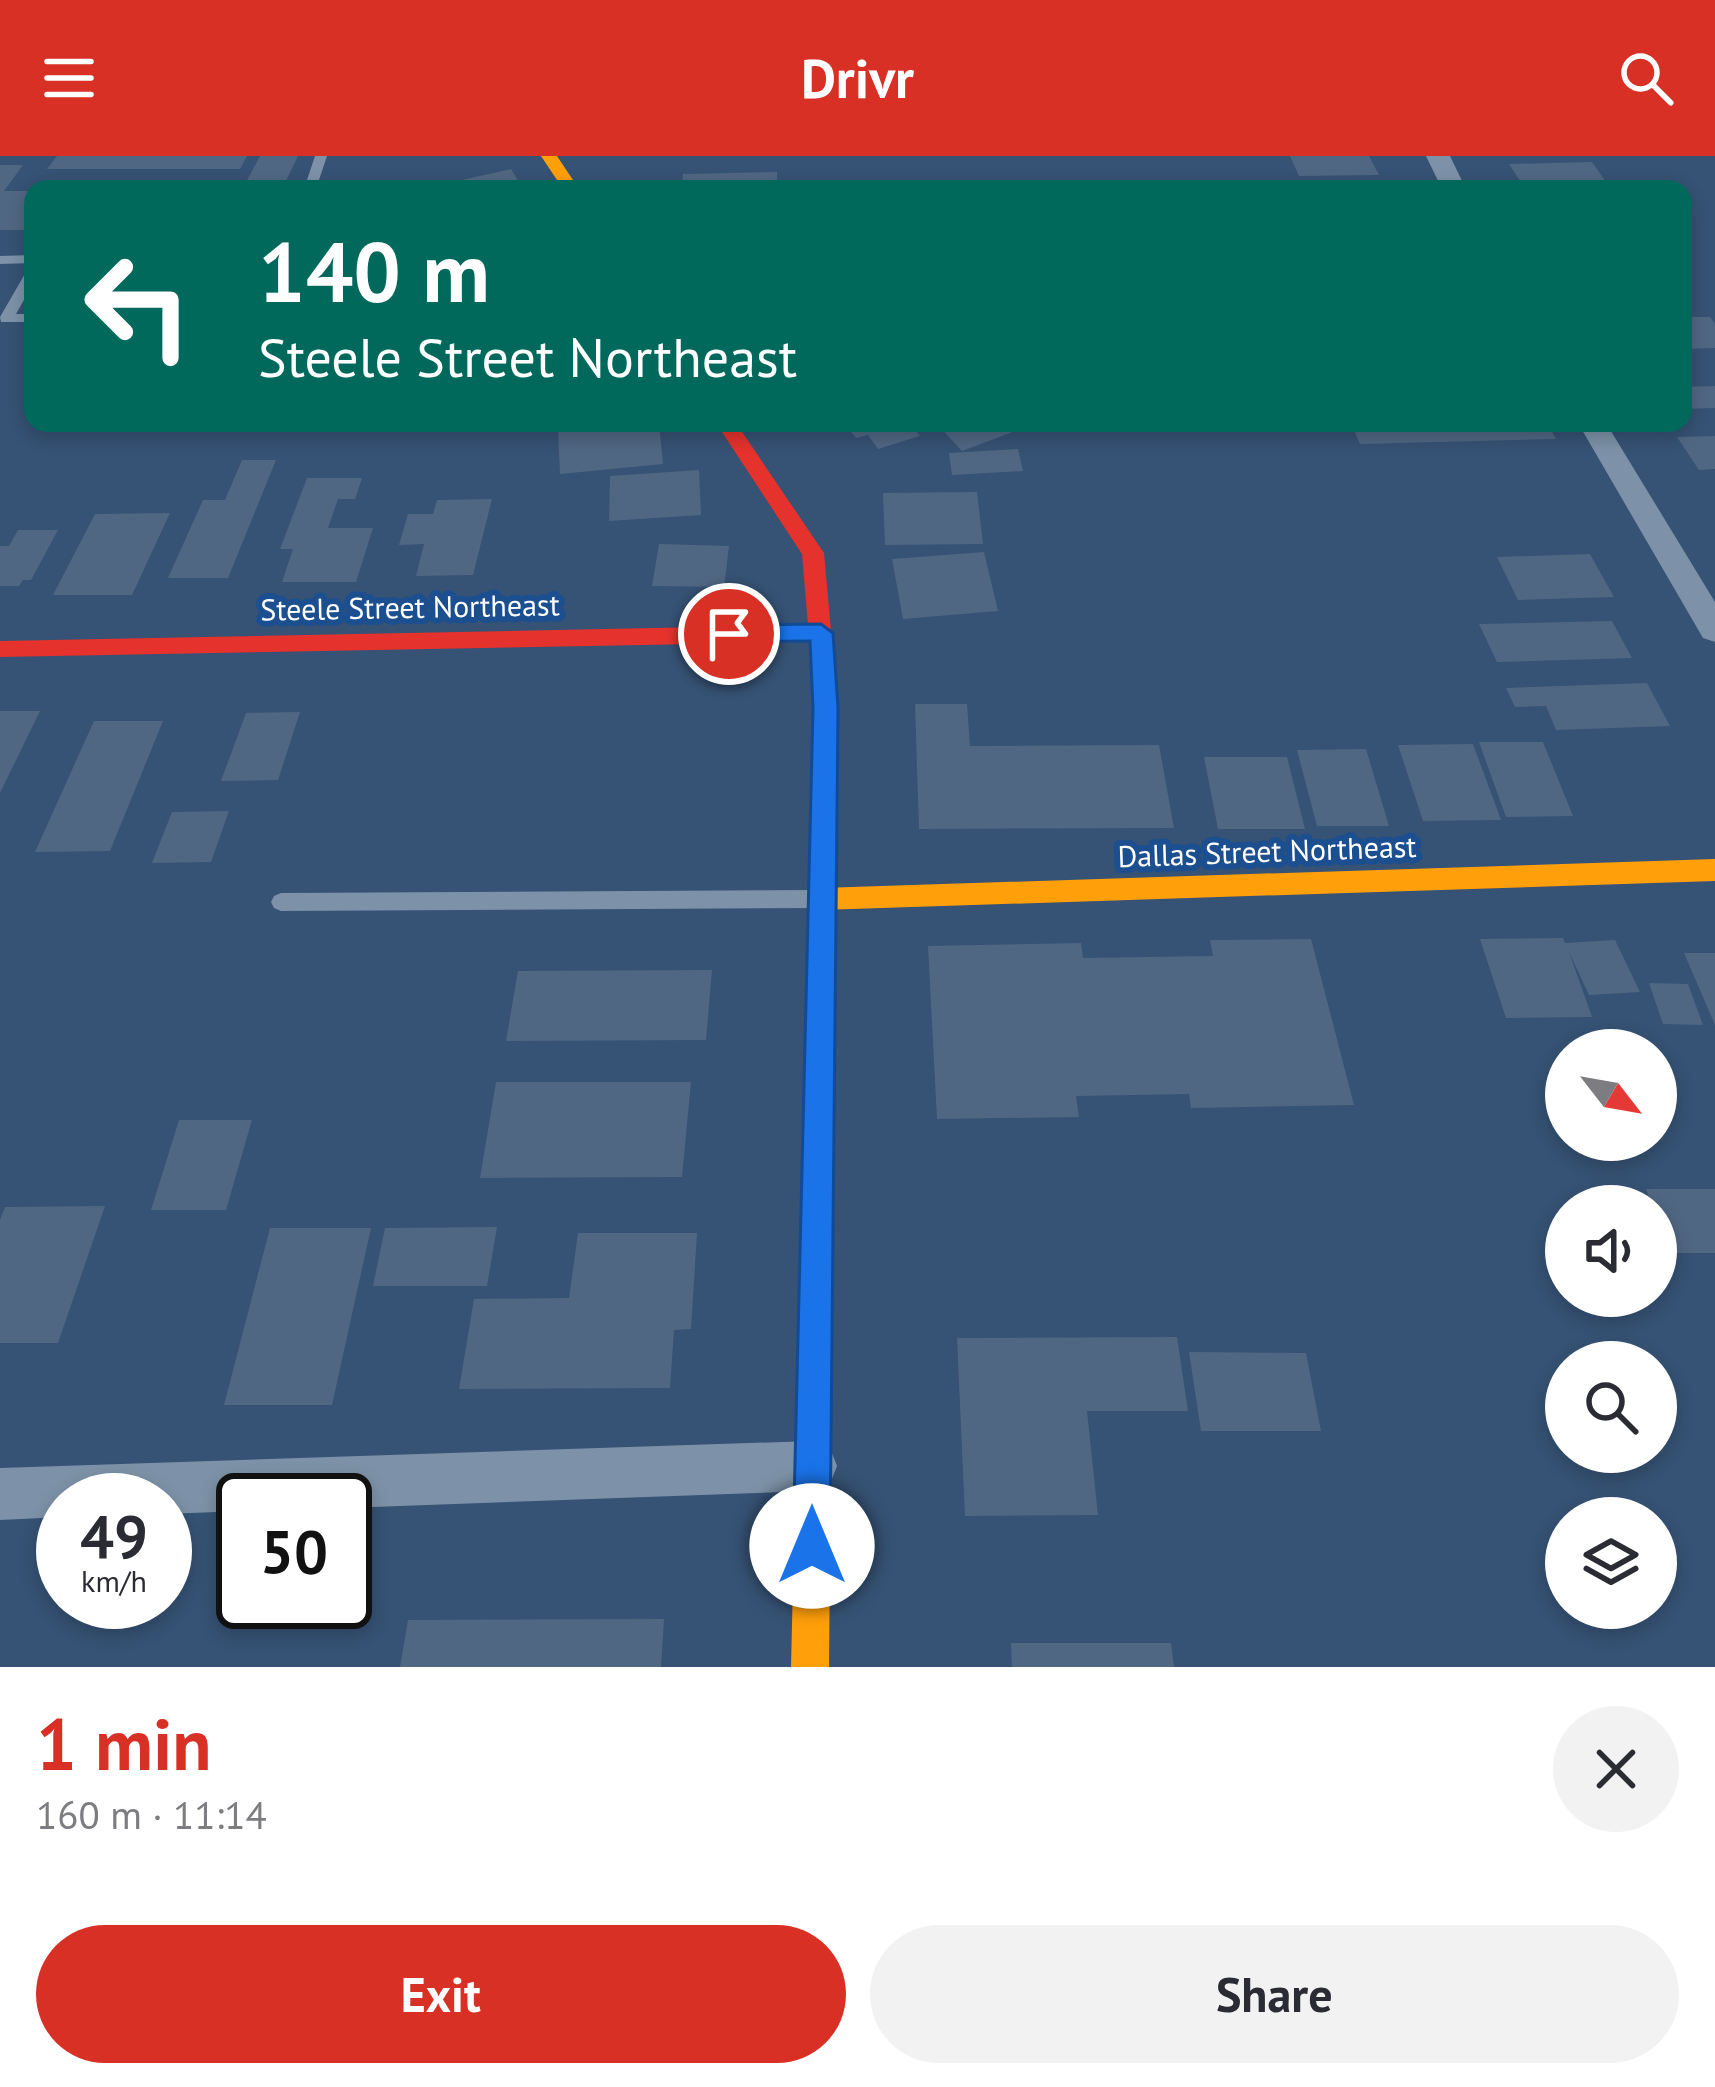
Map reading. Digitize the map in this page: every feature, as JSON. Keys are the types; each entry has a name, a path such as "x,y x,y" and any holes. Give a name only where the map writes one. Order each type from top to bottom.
{"street":[{"path":"732,432 813,553 826,708 810,1667"},
{"path":"1597,432 1715,630"},
{"name":"Steele Street Northeast","path":"0,650 821,633"},
{"name":"Dallas Street Northeast","path":"820,899 1715,870"},
{"path":"0,1494 812,1466"}],"lane":[{"path":"3,320 24,286"},
{"path":"281,902 820,899"}],"building":[{"path":"57,156 247,156 240,169 47,169"},
{"path":"260,156 298,156 286,180 247,180"},
{"path":"1290,156 1369,156 1379,175 1299,176"},
{"path":"1592,162 1605,180 1519,180 1509,164"},
{"path":"0,165 23,165 4,191 24,191 24,230 0,230"},
{"path":"511,169 518,180 462,180"},
{"path":"777,172 777,180 683,180 683,174"},
{"path":"1692,317 1710,317 1715,324 1715,348 1692,349"},
{"path":"1715,386 1715,408 1692,409 1692,387"},
{"path":"558,432 660,432 663,464 560,474"},
{"path":"851,432 917,432 920,436 878,449 868,435 856,438"},
{"path":"944,432 1012,432 962,451"},
{"path":"1355,432 1552,432 1556,439 1360,444"},
{"path":"1715,436 1715,469 1699,470 1677,437"},
{"path":"1018,449 1023,471 952,475 949,453"},
{"path":"242,460 276,460 228,578 168,578 203,500 225,500"},
{"path":"699,470 701,515 609,521 610,476"},
{"path":"307,478 362,478 355,499 338,499 328,528 373,528 356,582 282,582 293,549 280,549"},
{"path":"977,492 983,544 885,545 883,493"},
{"path":"492,499 473,575 416,576 424,544 399,545 408,514 433,514 437,500"},
{"path":"170,513 132,595 53,595 95,514"},
{"path":"18,530 58,530 31,580 19,586 0,586 0,546 9,546"},
{"path":"659,544 729,546 724,587 652,586"},
{"path":"984,552 998,611 903,619 892,559"},
{"path":"1590,554 1614,597 1518,600 1497,557"},
{"path":"1612,621 1632,658 1497,662 1479,624"},
{"path":"1647,683 1670,726 1556,730 1546,706 1515,707 1506,688"},
{"path":"915,704 967,704 970,746 1159,745 1174,828 919,829"},
{"path":"0,711 40,711 0,793"},
{"path":"300,712 278,780 221,781 246,713"},
{"path":"94,721 163,721 110,851 35,852"},
{"path":"1479,742 1543,742 1573,816 1506,817"},
{"path":"1473,744 1501,820 1423,821 1398,745"},
{"path":"1366,749 1389,826 1317,826 1297,750"},
{"path":"1204,757 1287,757 1305,829 1218,829"},
{"path":"229,811 211,862 152,863 172,812"},
{"path":"1563,938 1565,943 1615,940 1640,992 1589,995 1569,952 1592,1017 1506,1018 1480,939"},
{"path":"1311,939 1354,1105 1191,1108 1189,1094 1076,1096 1079,1117 937,1119 928,946 1081,943 1083,958 1213,956 1210,940"},
{"path":"1684,953 1715,953 1715,1025"},
{"path":"712,970 706,1040 506,1041 518,971"},
{"path":"1649,983 1688,984 1703,1025 1663,1024"},
{"path":"496,1082 691,1082 682,1177 480,1178"},
{"path":"179,1120 252,1120 226,1210 151,1210"},
{"path":"1677,1189 1715,1189 1715,1253 1677,1253"},
{"path":"105,1206 58,1343 0,1343 0,1220 5,1207"},
{"path":"497,1227 487,1286 373,1286 385,1228"},
{"path":"270,1228 371,1228 332,1405 224,1405"},
{"path":"578,1233 697,1233 691,1329 674,1330 670,1388 459,1389 474,1299 569,1298"},
{"path":"1177,1337 1188,1411 1087,1411 1098,1515 965,1516 957,1338"},
{"path":"1189,1352 1306,1353 1321,1431 1201,1431"},
{"path":"664,1619 661,1667 400,1667 408,1620"},
{"path":"1011,1643 1171,1643 1174,1667 1012,1667"}],"traffic: slow":[{"path":"549,156 565,180"},
{"path":"821,899 1715,870"},
{"path":"810,1667 817,1245"}],"traffic: jam":[{"path":"732,432 813,553 826,708 817,1245"},
{"path":"0,649 821,633"}],"route":[{"path":"729,634 821,633 826,708 812,1546"}]}
